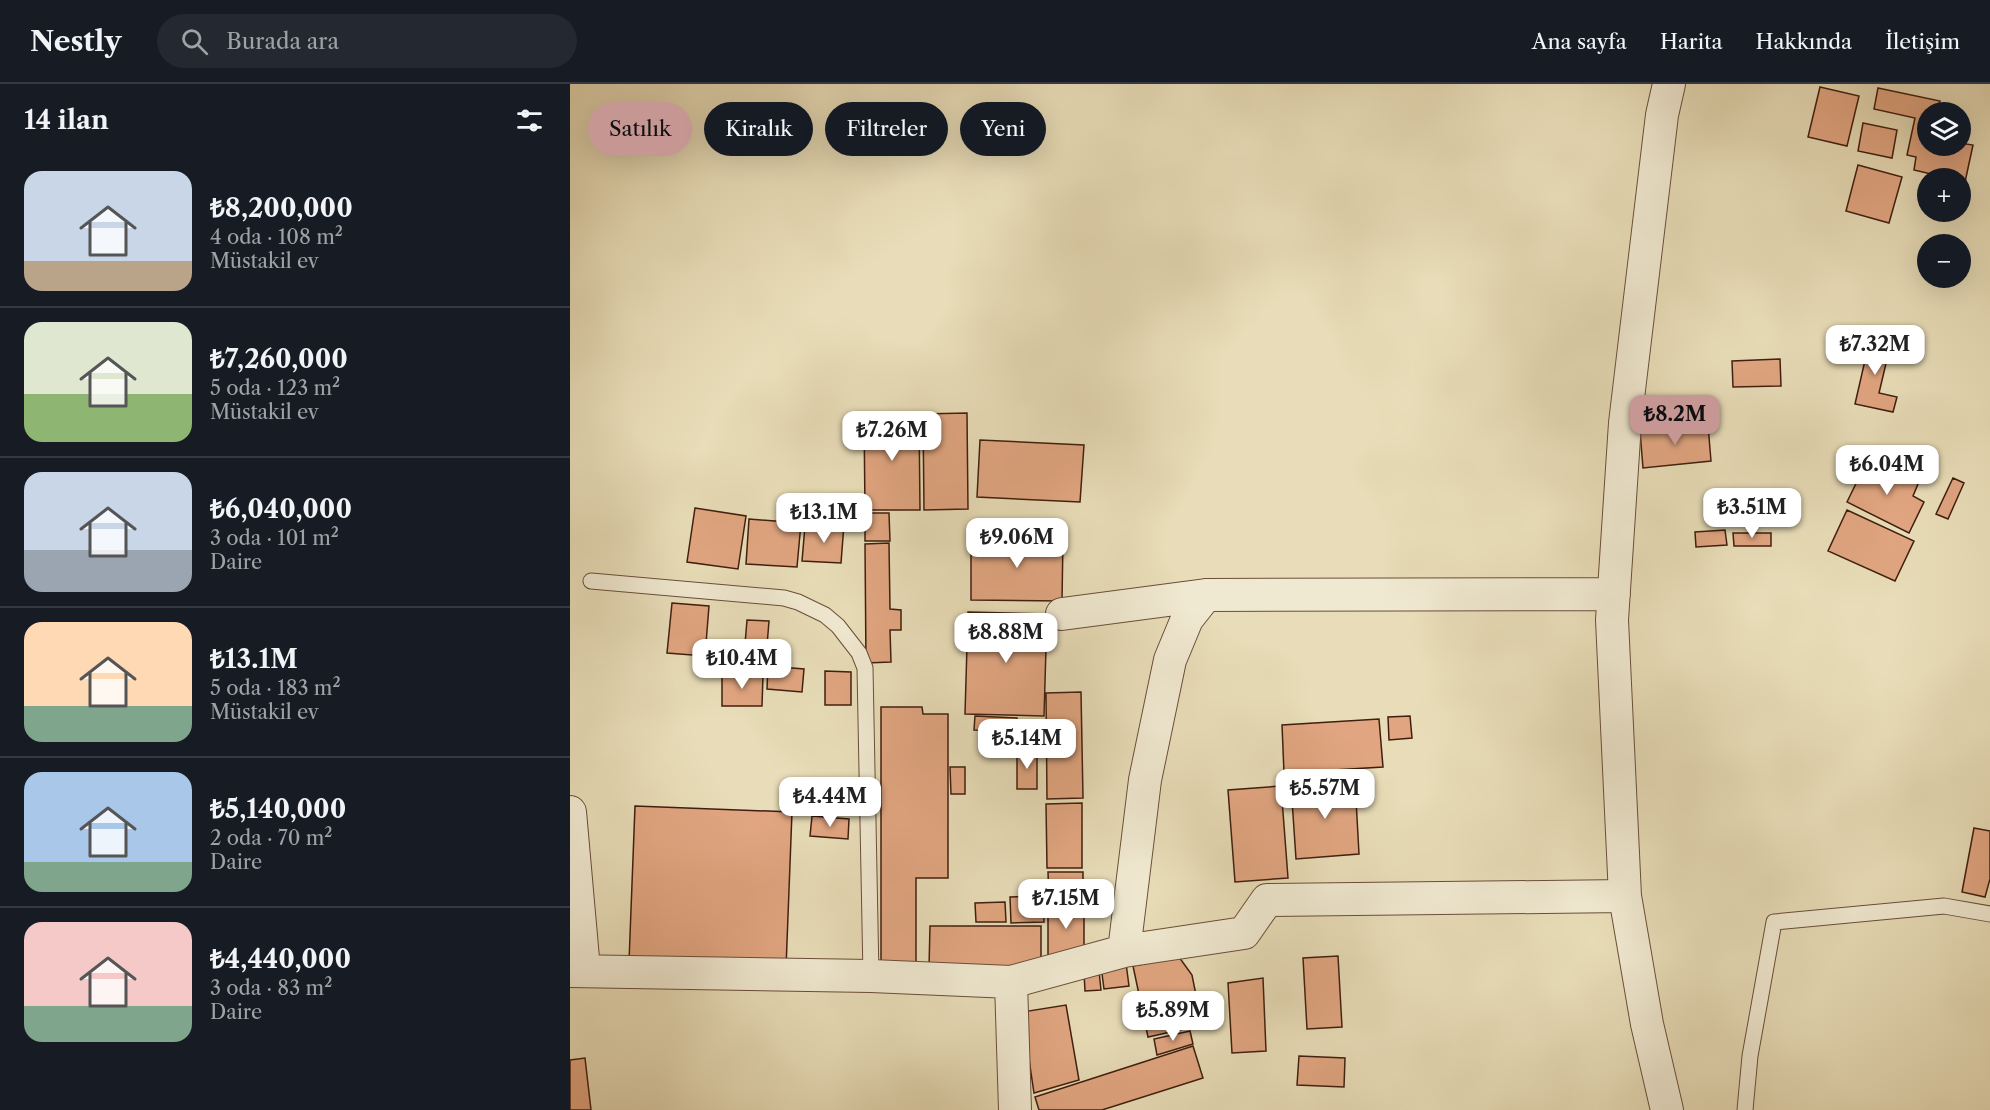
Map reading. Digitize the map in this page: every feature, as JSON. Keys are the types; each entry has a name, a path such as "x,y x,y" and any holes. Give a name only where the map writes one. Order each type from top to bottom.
{"street":[{"path":"1667,1110 1647,1024 1625,896 1612,620 1625,423 1662,115 1669,84"},
{"path":"1062,614 1206,595 1614,594"},
{"path":"1124,951 1145,780 1170,660 1187,619 1206,595"},
{"path":"570,812 577,970 871,976 1011,982 1124,951 1244,933 1267,900 1625,896"},
{"path":"1011,982 1016,1110"}],"lane":[{"path":"591,580 784,598 825,615 850,638 866,668 871,976"},
{"path":"1745,1110 1750,1056 1774,922 1944,906 1990,914"}],"building":[{"path":"1820,87 1859,96 1847,146 1808,137"},
{"path":"1878,88 1940,101 1917,102 1917,156 1971,156 1968,168 1917,168 1917,171 1914,170 1916,157 1907,155 1915,118 1874,109"},
{"path":"1863,123 1897,130 1892,158 1858,151"},
{"path":"1858,165 1902,177 1889,223 1846,211"},
{"path":"1871,334 1892,338 1879,393 1897,397 1893,412 1855,404"},
{"path":"1780,359 1781,386 1733,387 1732,361"},
{"path":"967,413 968,509 924,510 923,414"},
{"path":"919,414 920,510 865,510 864,415"},
{"path":"1708,425 1711,461 1643,468 1640,431"},
{"path":"980,440 1084,445 1080,502 977,497"},
{"path":"1868,459 1918,484 1913,496 1924,502 1909,533 1847,502"},
{"path":"1953,478 1964,483 1948,519 1936,514"},
{"path":"695,508 746,516 738,569 687,562"},
{"path":"1847,510 1914,541 1895,581 1828,551"},
{"path":"865,513 889,513 890,541 865,541"},
{"path":"749,519 801,523 797,567 746,564"},
{"path":"828,523 844,524 841,563 802,561 805,526 828,528"},
{"path":"1725,530 1727,545 1696,547 1695,532"},
{"path":"1733,533 1771,533 1771,546 1734,546"},
{"path":"971,538 1063,538 1062,601 971,600"},
{"path":"889,543 890,609 901,610 901,630 890,630 891,662 866,663 865,544"},
{"path":"672,603 709,606 705,656 667,653"},
{"path":"968,612 1047,614 1044,716 965,714"},
{"path":"747,620 769,621 766,658 744,656"},
{"path":"768,666 804,669 802,692 767,689"},
{"path":"825,671 851,672 851,705 825,705"},
{"path":"722,675 763,675 762,706 722,706"},
{"path":"1081,692 1083,798 1047,799 1046,693"},
{"path":"881,707 922,707 923,714 948,714 948,878 916,878 916,962 881,963"},
{"path":"975,716 1017,718 1017,731 974,730"},
{"path":"1410,716 1412,738 1389,740 1388,717"},
{"path":"1379,719 1383,767 1284,773 1282,725"},
{"path":"1017,752 1037,752 1037,789 1017,789"},
{"path":"950,767 965,767 965,794 951,794"},
{"path":"1355,781 1359,854 1296,859 1291,785"},
{"path":"1281,786 1288,878 1235,882 1228,790"},
{"path":"1082,803 1082,868 1047,868 1046,804"},
{"path":"635,806 792,812 786,968 629,962"},
{"path":"812,816 849,819 848,839 810,836"},
{"path":"1974,828 1990,831 1990,879 1985,897 1962,892"},
{"path":"1048,872 1083,872 1083,902 1049,903"},
{"path":"1043,896 1044,922 1011,923 1010,897"},
{"path":"1005,902 1006,922 976,922 975,903"},
{"path":"1084,906 1084,954 1048,955 1048,907"},
{"path":"930,926 1041,926 1041,968 929,968"},
{"path":"1338,956 1342,1027 1307,1029 1303,958"},
{"path":"1179,957 1192,975 1202,1025 1148,1037 1133,966"},
{"path":"1126,963 1129,986 1104,989 1101,966"},
{"path":"1099,971 1101,990 1085,991 1084,973"},
{"path":"1263,978 1266,1051 1232,1053 1228,983"},
{"path":"1066,1005 1079,1080 1034,1093 1022,1012"},
{"path":"1190,1031 1193,1044 1157,1055 1154,1039"},
{"path":"1193,1046 1203,1078 1102,1110 1039,1110 1035,1097"},
{"path":"1299,1056 1345,1058 1344,1087 1297,1085"},
{"path":"585,1058 591,1110 570,1110 570,1060"}]}
